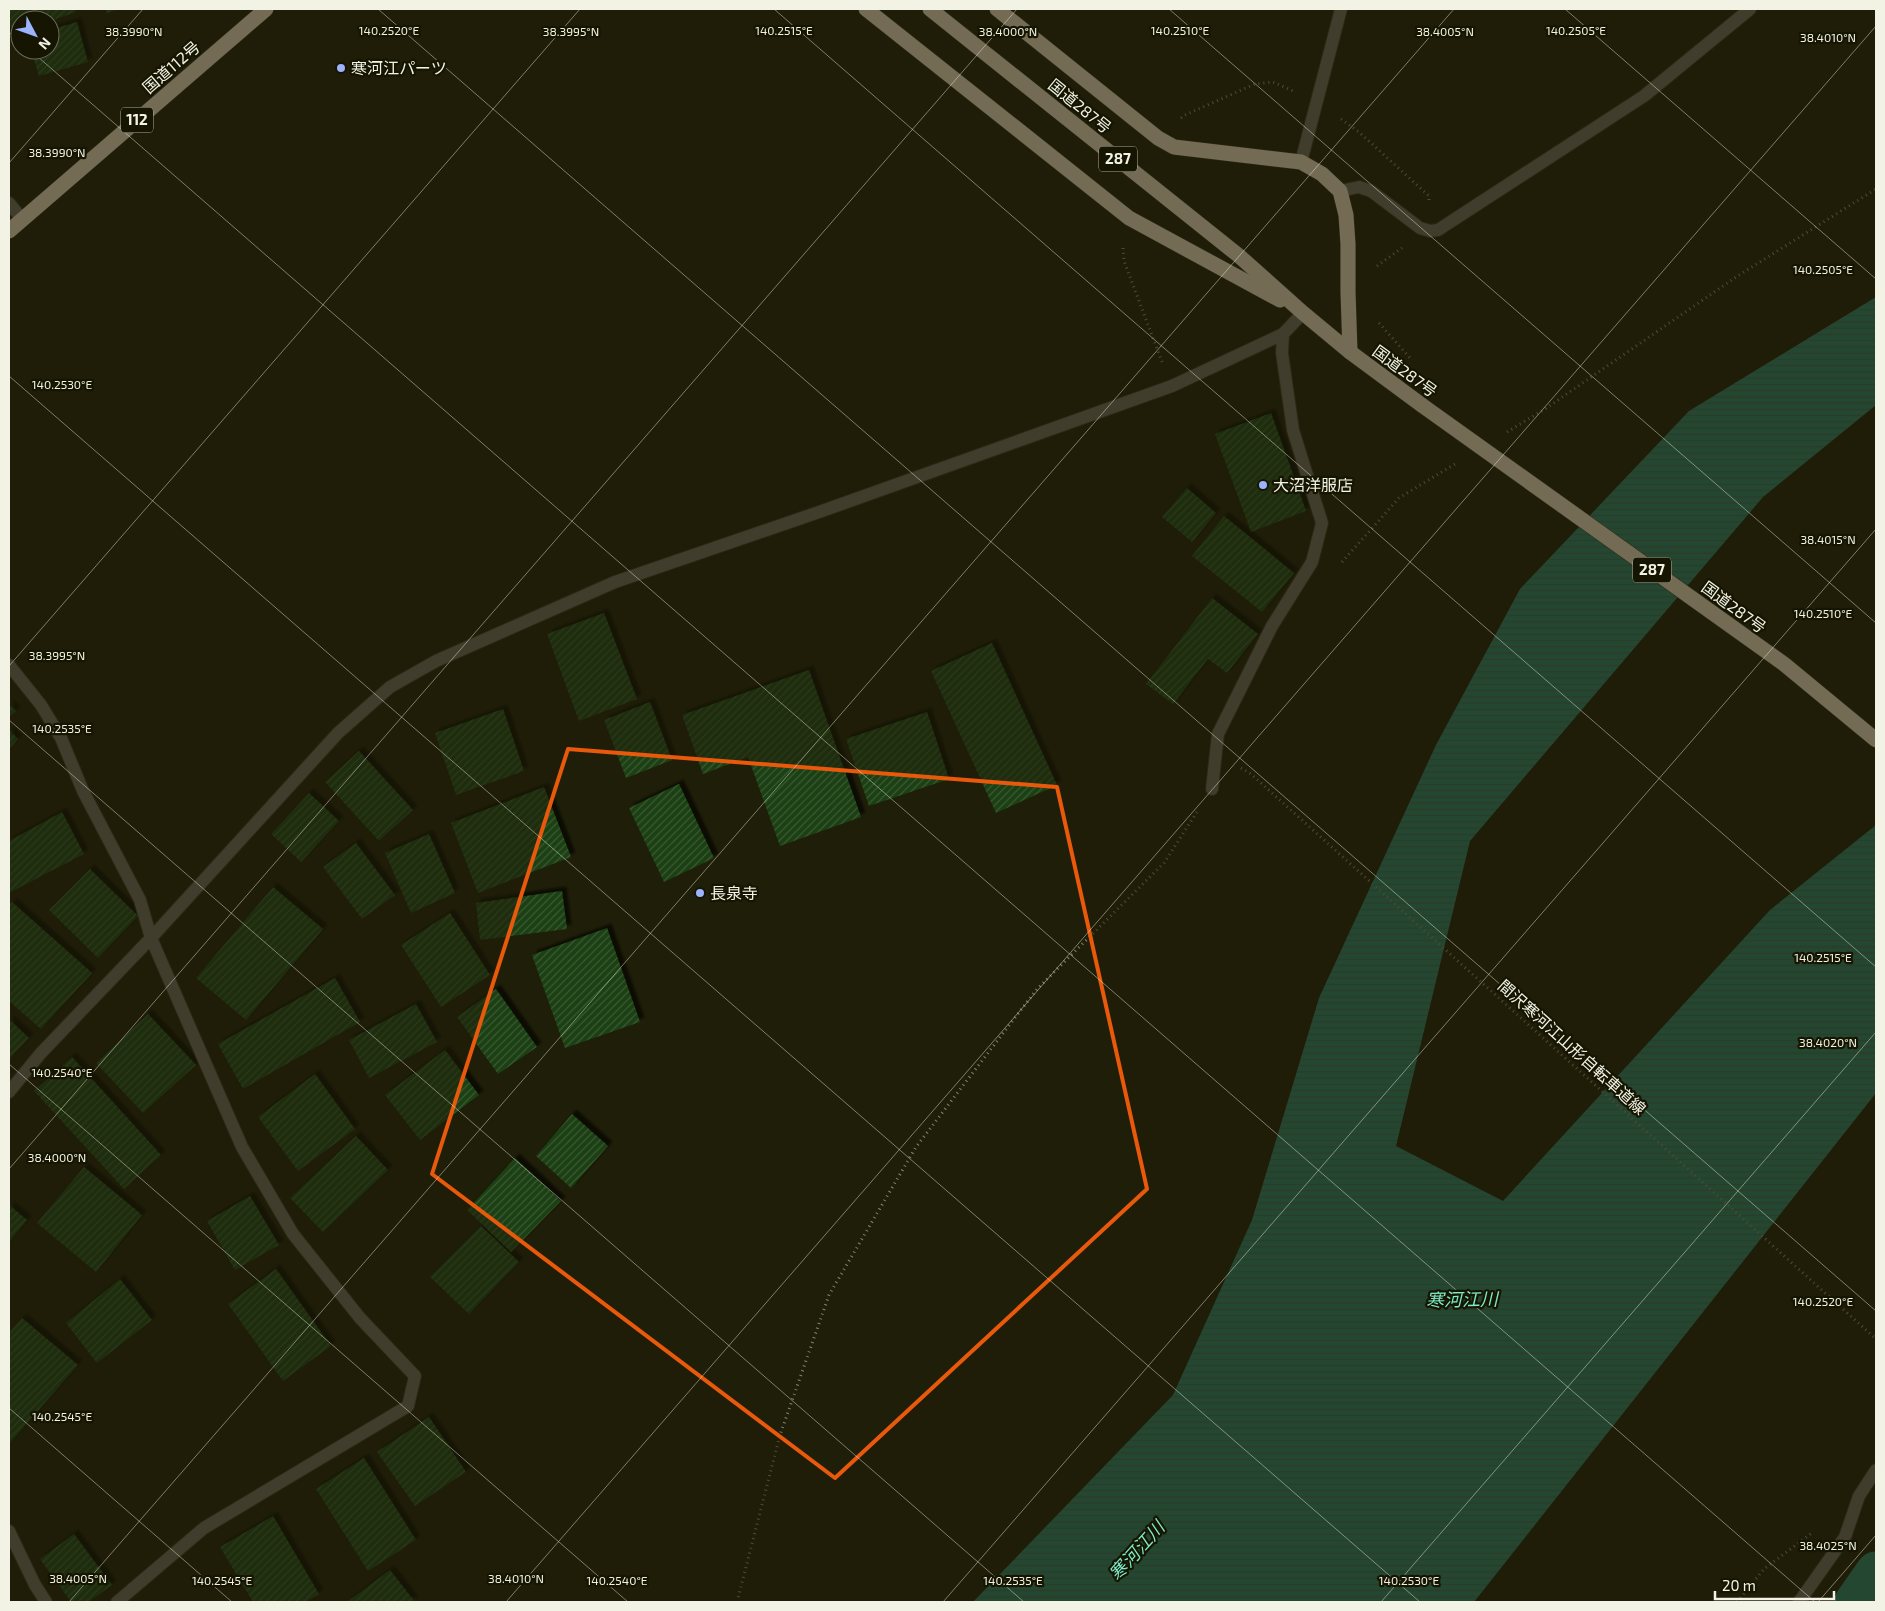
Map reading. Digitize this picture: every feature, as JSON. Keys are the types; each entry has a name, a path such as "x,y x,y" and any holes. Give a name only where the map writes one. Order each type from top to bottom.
{"highway":[{"name":"国道112号","path":"9,231 266,9"},
{"name":"287","path":"866,9 1129,218 1303,313"},
{"name":"国道287号","path":"930,9 1238,255 1350,352 1784,664 1876,740"},
{"name":"287","path":"997,9 1158,138 1174,147 1301,162 1322,174 1340,191"},
{"path":"1340,191 1346,215 1348,244 1350,352"}],"street":[{"path":"1301,162 1341,9"},
{"path":"1340,191 1359,187 1371,191 1420,228 1430,231 1438,230 1644,96 1750,9"},
{"path":"9,203 22,219"},
{"path":"9,1092 41,1053 151,938 338,733 390,687 436,661 615,582 822,511 1172,386 1282,334 1303,313"},
{"path":"1212,790 1218,734 1272,626 1312,562 1322,523 1293,430 1282,353 1282,334"},
{"path":"9,665 41,705 62,738 83,792 140,900 151,938 242,1147 293,1234 360,1318 414,1376 408,1406 204,1528 117,1602"},
{"path":"1799,1602 1845,1537 1859,1496 1876,1470"},
{"path":"9,1531 35,1585 46,1602"}],"path":[{"path":"1129,218 1123,243 1124,261 1172,386"},
{"name":"間沢寒河江山形自転車道線","path":"1250,774 1876,1339"},
{"path":"737,1602 780,1435 829,1295 916,1147 1037,989 1164,863 1212,790"},
{"path":"1737,1602 1764,1569 1815,1530"}],"highlighted area":[{"path":"568,749 1057,787 1147,1189 835,1478 432,1174"}],"water":[{"name":"寒河江川","path":"1876,297 1876,405 1763,497 1470,841 1396,1146 1503,1201 1770,910 1876,825 1876,1093 1474,1602 973,1602 1173,1395 1252,1220 1319,998 1436,745 1520,589 1689,411"}],"building":[{"path":"9,9 75,9 76,12 60,18 60,10 10,10 10,25"},
{"path":"105,9 120,9 107,13"},
{"path":"77,22 88,62 39,76 34,60 60,60 60,27"},
{"path":"1271,413 1306,511 1251,532 1215,434"},
{"path":"1187,488 1216,513 1192,542 1162,517"},
{"path":"1224,516 1294,573 1262,612 1192,556"},
{"path":"1212,598 1258,634 1227,673 1208,659 1173,704 1146,684"},
{"path":"604,613 637,699 579,721 547,634"},
{"path":"992,643 1057,785 996,813 931,671"},
{"path":"809,670 861,817 780,846 748,757 703,774 682,715"},
{"path":"650,702 672,760 626,778 604,720"},
{"path":"9,704 16,711 9,717"},
{"path":"503,709 524,771 456,795 435,733"},
{"path":"927,712 949,779 869,806 846,739"},
{"path":"9,730 18,739 9,749"},
{"path":"359,751 413,810 379,841 325,782"},
{"path":"679,784 714,858 664,882 629,808"},
{"path":"544,787 571,857 478,893 451,823"},
{"path":"309,793 339,821 301,862 271,834"},
{"path":"62,812 84,854 9,893 9,841"},
{"path":"429,834 455,893 411,913 385,853"},
{"path":"356,843 395,895 362,919 323,867"},
{"path":"90,869 138,916 98,958 49,910"},
{"path":"273,887 323,929 246,1020 196,978"},
{"path":"562,891 567,929 480,940 476,903"},
{"path":"12,902 92,973 41,1029 9,1001 9,906"},
{"path":"450,913 490,975 441,1007 401,945"},
{"path":"607,928 640,1022 565,1048 532,955"},
{"path":"335,978 360,1022 243,1089 218,1044"},
{"path":"496,989 537,1047 498,1074 457,1017"},
{"path":"416,1004 437,1042 369,1078 349,1040"},
{"path":"148,1014 196,1065 143,1113 96,1063"},
{"path":"9,1019 29,1038 9,1059"},
{"path":"445,1050 479,1095 420,1140 385,1095"},
{"path":"72,1057 161,1155 124,1189 34,1091"},
{"path":"315,1074 355,1129 298,1171 258,1117"},
{"path":"572,1114 608,1146 571,1188 536,1156"},
{"path":"356,1136 388,1170 323,1232 290,1198"},
{"path":"515,1158 561,1201 511,1252 467,1210"},
{"path":"84,1167 142,1215 96,1272 37,1223"},
{"path":"250,1196 279,1245 235,1270 207,1221"},
{"path":"9,1205 27,1220 9,1242"},
{"path":"481,1226 519,1262 469,1314 430,1277"},
{"path":"276,1269 331,1346 283,1381 228,1304"},
{"path":"120,1279 152,1320 97,1363 66,1323"},
{"path":"22,1318 78,1365 9,1444 9,1333"},
{"path":"429,1417 466,1472 415,1506 377,1452"},
{"path":"364,1458 416,1540 368,1571 316,1489"},
{"path":"273,1516 319,1594 306,1602 253,1602 220,1547"},
{"path":"74,1534 112,1585 89,1602 71,1602 40,1559"},
{"path":"390,1570 415,1602 347,1602"}],"waterway":[{"path":"1855,1602 1876,1572"}],"place":[{"name":"寒河江パーツ","path":"341,68"},
{"name":"大沼洋服店","path":"1263,485"},
{"name":"長泉寺","path":"700,893"}]}
